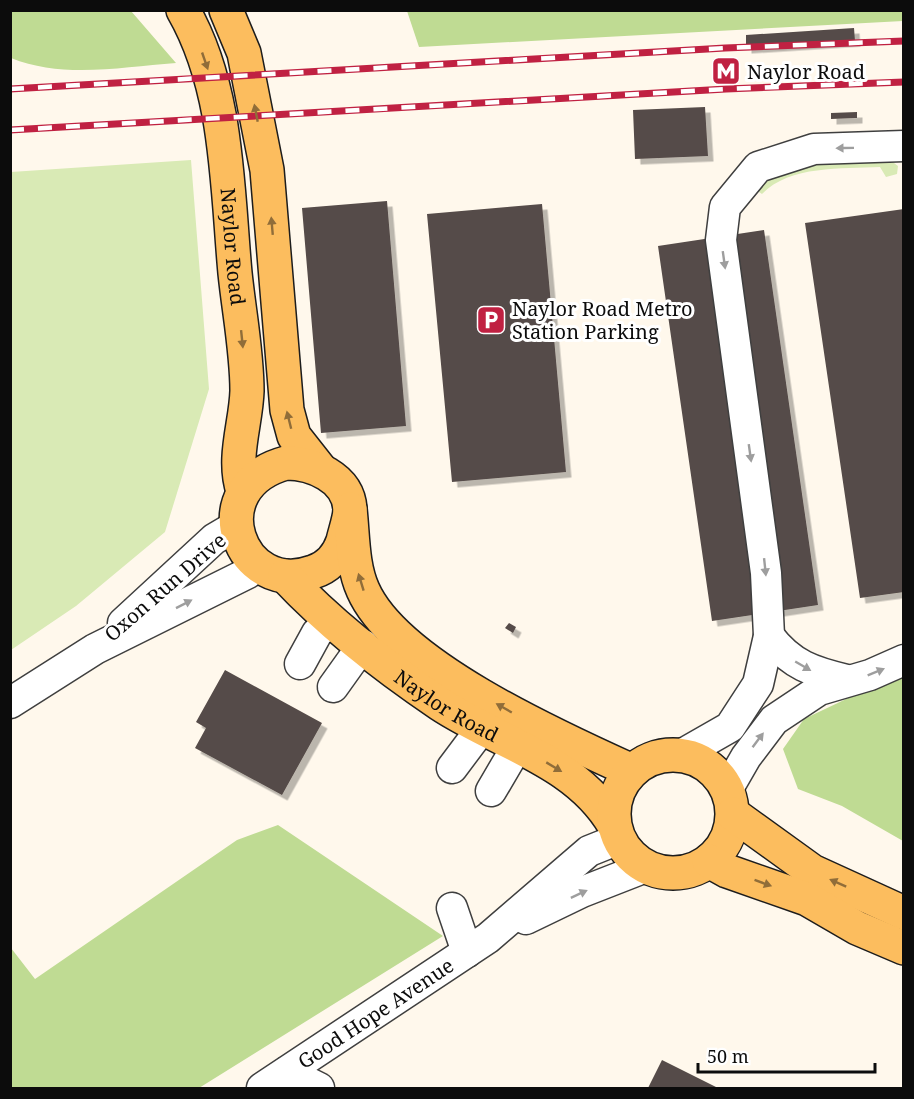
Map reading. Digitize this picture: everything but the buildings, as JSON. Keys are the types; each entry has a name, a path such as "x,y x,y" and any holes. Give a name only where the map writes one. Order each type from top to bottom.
{"main road":[{"name":"Naylor Road","path":"183,10 212,82 223,150 247,390 240,445 239,478 243,490"},
{"name":"Naylor Road","path":"226,10 244,53 267,170 287,410 294,436 320,469"},
{"path":"303,463 320,469 334,479 345,494 350,509 336,558 313,573 285,576 270,572 256,563 243,546 236,526 237,508 243,490 254,477 277,465 303,463"},
{"name":"Naylor Road","path":"350,509 357,569 363,590 386,624 431,663 487,698 538,728 632,771"},
{"name":"Naylor Road","path":"285,576 329,622 441,705 518,745 574,779 602,804 617,832"},
{"path":"730,802 730,832 722,848 709,861 694,870 678,873 662,872 646,867 630,855 617,832 614,805 620,787 632,771 655,758 681,755 700,761 716,773 730,802 812,871 903,912"},
{"path":"709,861 727,871 807,899 857,928 903,948"}],"street":[{"path":"681,755 730,727 758,684 769,636 766,573 721,240 725,207 758,167 814,148 903,146"},
{"name":"Oxon Run Drive","path":"94,649 214,539 236,526"},
{"name":"Oxon Run Drive","path":"10,703 94,649 248,573 256,563"},
{"path":"300,664 317,633 329,622"},
{"path":"769,636 783,655 814,673 847,680"},
{"path":"333,687 363,645"},
{"path":"730,802 746,757 774,720 819,690 870,675 903,660"},
{"path":"452,768 482,728"},
{"path":"491,791 518,745"},
{"name":"Good Hope Avenue","path":"478,945 589,851 617,832"},
{"name":"Good Hope Avenue","path":"262,1089 478,945 582,892 646,867"},
{"path":"452,908 478,945"},
{"path":"287,1072 319,1089"}],"green space":[{"path":"903,10 903,21 419,47 407,11"},
{"path":"10,11 131,11 176,63 72,70 51,68 11,58"},
{"path":"191,160 209,389 165,532 76,606 11,650 11,172"},
{"path":"890,160 898,166 897,174 886,177 880,167 817,170 787,178 762,194 756,190 771,175 789,165"},
{"path":"903,672 903,841 842,806 798,789 783,749 804,719"},
{"path":"278,825 443,936 199,1088 11,1088 11,948 35,979 237,840"}],"railway":[{"path":"10,89 725,48 904,41"},
{"path":"10,130 726,89 904,82"}],"place":[{"name":"Naylor Road","path":"726,71"},
{"name":"Naylor Road Metro Station Parking","path":"491,320"}]}
